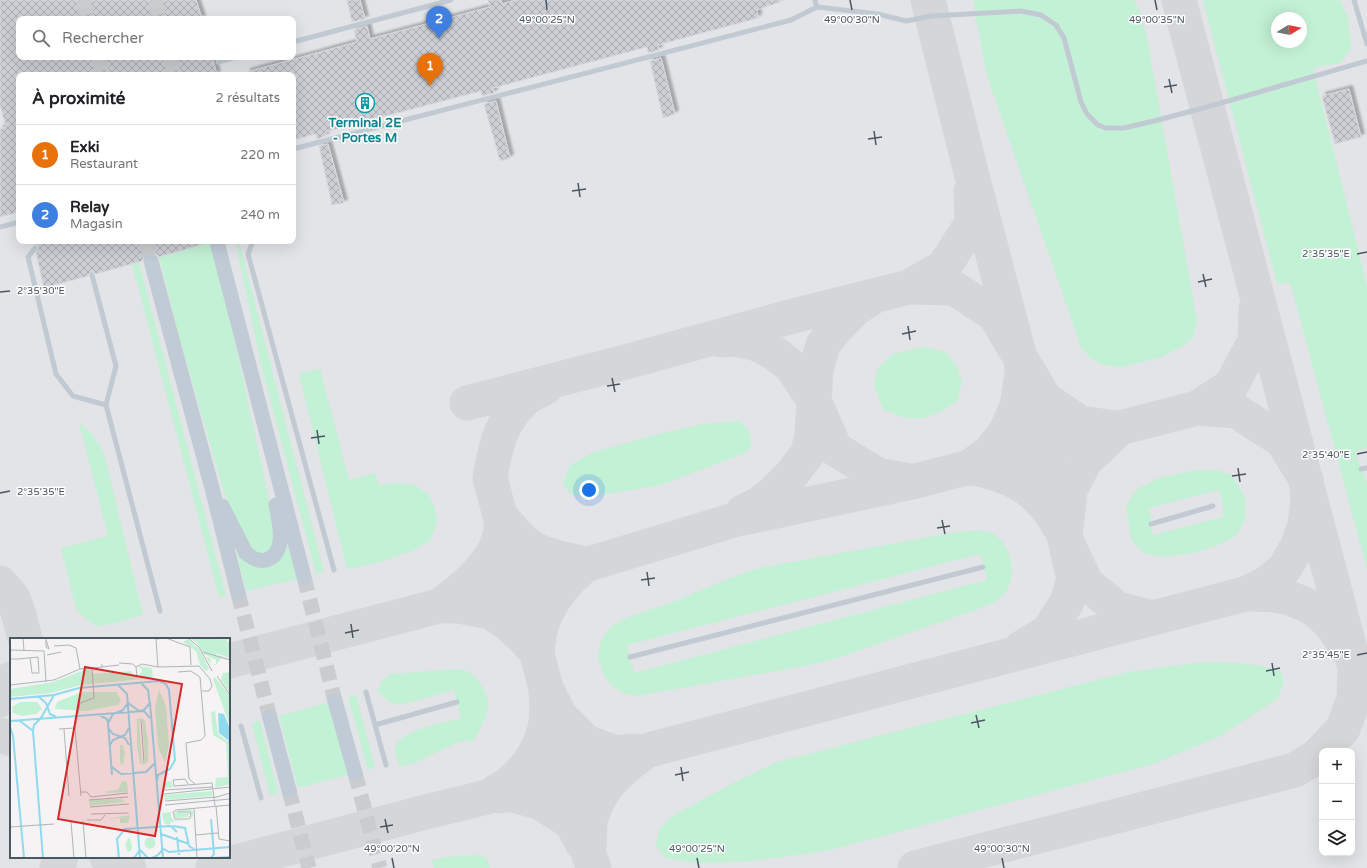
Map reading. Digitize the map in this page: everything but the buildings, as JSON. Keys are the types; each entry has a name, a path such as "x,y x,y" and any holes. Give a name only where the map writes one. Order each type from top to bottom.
{"main road":[{"path":"218,244 304,577"},
{"path":"151,261 212,488 238,593"},
{"path":"212,488 246,553 257,560 263,561 272,557 277,552 280,539 267,434"},
{"path":"335,701 355,773"},
{"path":"270,718 289,790"}],"lane":[{"path":"296,41 451,0"},
{"path":"815,0 817,7"},
{"path":"1354,0 1367,44"},
{"path":"296,148 791,20 817,7 878,14 906,22 932,16 1021,10 1041,15 1056,25 1064,38 1081,102 1087,114 1098,125 1106,128 1124,128 1158,120 1367,60"},
{"path":"218,62 225,60"},
{"path":"0,227 16,223"},
{"path":"252,244 248,254 334,570"},
{"path":"35,248 28,257 56,374 73,396 106,405"},
{"path":"92,275 116,366 106,405 160,611"},
{"path":"1151,524 1213,506"},
{"path":"630,657 983,567"},
{"path":"366,692 386,765"},
{"path":"375,725 457,702"},
{"path":"241,726 261,798"}],"shaded area":[{"path":"0,0 1367,0 1367,868 0,868"}],"green space":[{"path":"973,0 1134,0 1140,12 1147,37 1197,321 1193,338 1181,347 1161,357 1123,367 1104,365 1091,359 1081,347 986,73"},
{"path":"1203,0 1340,0 1348,17 1351,49 1340,63 1313,68 1367,286 1367,448 1355,451 1367,483 1367,569 1290,282 1277,284"},
{"path":"203,244 211,244 232,329 274,522 275,535 270,552 257,554 243,539 224,492 180,340 159,256"},
{"path":"237,244 240,244 324,572 316,574 262,369"},
{"path":"139,262 226,595 219,597 132,264"},
{"path":"923,347 946,352 956,365 962,382 957,401 940,412 927,417 914,419 883,409 874,386 877,369 892,354"},
{"path":"320,369 349,480 375,473 379,485 397,483 415,485 429,495 435,508 437,522 430,541 414,550 378,563 347,569 299,374"},
{"path":"739,421 745,426 750,434 751,446 745,453 661,485 595,496 572,495 562,484 570,465 594,452 666,432 703,424"},
{"path":"79,422 92,434 104,453 143,615 111,624 96,626 76,609 61,548 108,536"},
{"path":"1195,470 1217,470 1231,475 1245,498 1245,519 1237,535 1220,544 1194,553 1163,557 1143,553 1131,539 1126,505 1137,489 1159,478","holes":["1218,490 1223,504 1223,517 1153,535 1149,508"]},
{"path":"977,530 989,532 1001,540 1006,547 1011,563 1011,580 1008,587 998,600 986,606 838,658 810,665 636,696 615,688 604,675 599,659 599,650 602,641 611,627 631,616 673,602 741,574 764,567 951,533","holes":["980,554 987,580 634,673 627,645"]},
{"path":"287,542 297,579 246,591 237,556 239,552 246,561"},
{"path":"1202,662 1222,662 1271,668 1281,671 1284,682 1277,699 1220,736 1153,764 826,851 753,861 699,863 665,858 656,845 659,830 671,817 735,782 777,762 1128,672"},
{"path":"457,669 467,671 472,674 479,681 488,699 488,708 485,718 474,740 459,742 410,765 400,766 395,750 396,745 400,740 407,735 426,727 461,718 454,690 399,704 388,701 376,689 381,688 380,683 391,674"},
{"path":"356,695 375,767 368,770 348,697"},
{"path":"331,702 350,774 298,788 279,716"},
{"path":"260,721 278,793 270,795 252,723"},
{"path":"479,855 487,858 490,868 434,868 432,860 445,857"}],"taxiway":[{"path":"928,0 971,172 1044,449 1074,579 1067,602 1048,632 1021,648"},
{"path":"915,868 1295,770 1316,757 1343,729 1354,698 1355,668 1179,0"},
{"path":"467,403 633,360 797,315 909,287 944,267 972,223 971,191"},
{"path":"909,287 954,288 995,315 1045,399 1080,423 1116,428"},
{"path":"743,512 759,504 772,494 792,474 808,453 812,434 816,369 823,345 836,328 857,307 868,301"},
{"path":"230,661 519,585 734,520 912,482 1197,408 1231,386 1255,341 1256,309"},
{"path":"721,340 735,339 757,344 776,354 792,367 814,400 835,449 878,475 909,481"},
{"path":"971,466 991,451 1006,431 1017,406 1022,374"},
{"path":"546,387 526,398 516,408 504,426 494,456 490,478 546,688 560,716 586,742 616,753 634,751"},
{"path":"1130,624 1245,594 1266,584 1284,569 1297,547 1305,525 1308,501 1306,479 1282,440 1236,411 1197,408"},
{"path":"1118,430 1085,461 1070,490 1065,538 1086,583 1118,609 1152,618"},
{"path":"970,467 998,474 1022,485 1042,502 1059,526"},
{"path":"501,517 522,540 536,550 558,558 588,564"},
{"path":"446,601 472,579 488,561 499,540 501,517"},
{"path":"537,653 541,627 548,610 562,588 587,564"},
{"path":"0,583 13,598 25,638"},
{"path":"1245,594 1265,594 1278,596 1305,604 1326,619 1337,632 1345,647"},
{"path":"450,606 459,606 490,612 507,623 525,639 537,653"},
{"path":"213,868 483,798 649,750 1152,618"},
{"path":"0,700 10,681"},
{"path":"497,791 520,773 537,750 544,732 546,721 546,688"},
{"path":"0,735 10,739"},
{"path":"562,751 588,853 594,868"},
{"path":"589,845 591,817 599,798 610,782 624,768 640,756"},
{"path":"498,796 509,794 539,802 571,822 583,844"},
{"path":"57,868 61,858"},
{"path":"109,858 129,868"}],"tunnel":[{"path":"83,0 87,16"},
{"path":"155,0 159,16"},
{"path":"99,60 102,72"},
{"path":"171,60 173,72"},
{"path":"147,244 151,261"},
{"path":"304,577 335,701"},
{"path":"238,593 270,718"},
{"path":"355,773 380,868"},
{"path":"289,790 309,868"}],"place":[{"name":"Relay","path":"439,39"},
{"name":"Exki","path":"430,86"},
{"name":"Terminal 2E - Portes M","path":"365,103"}]}
